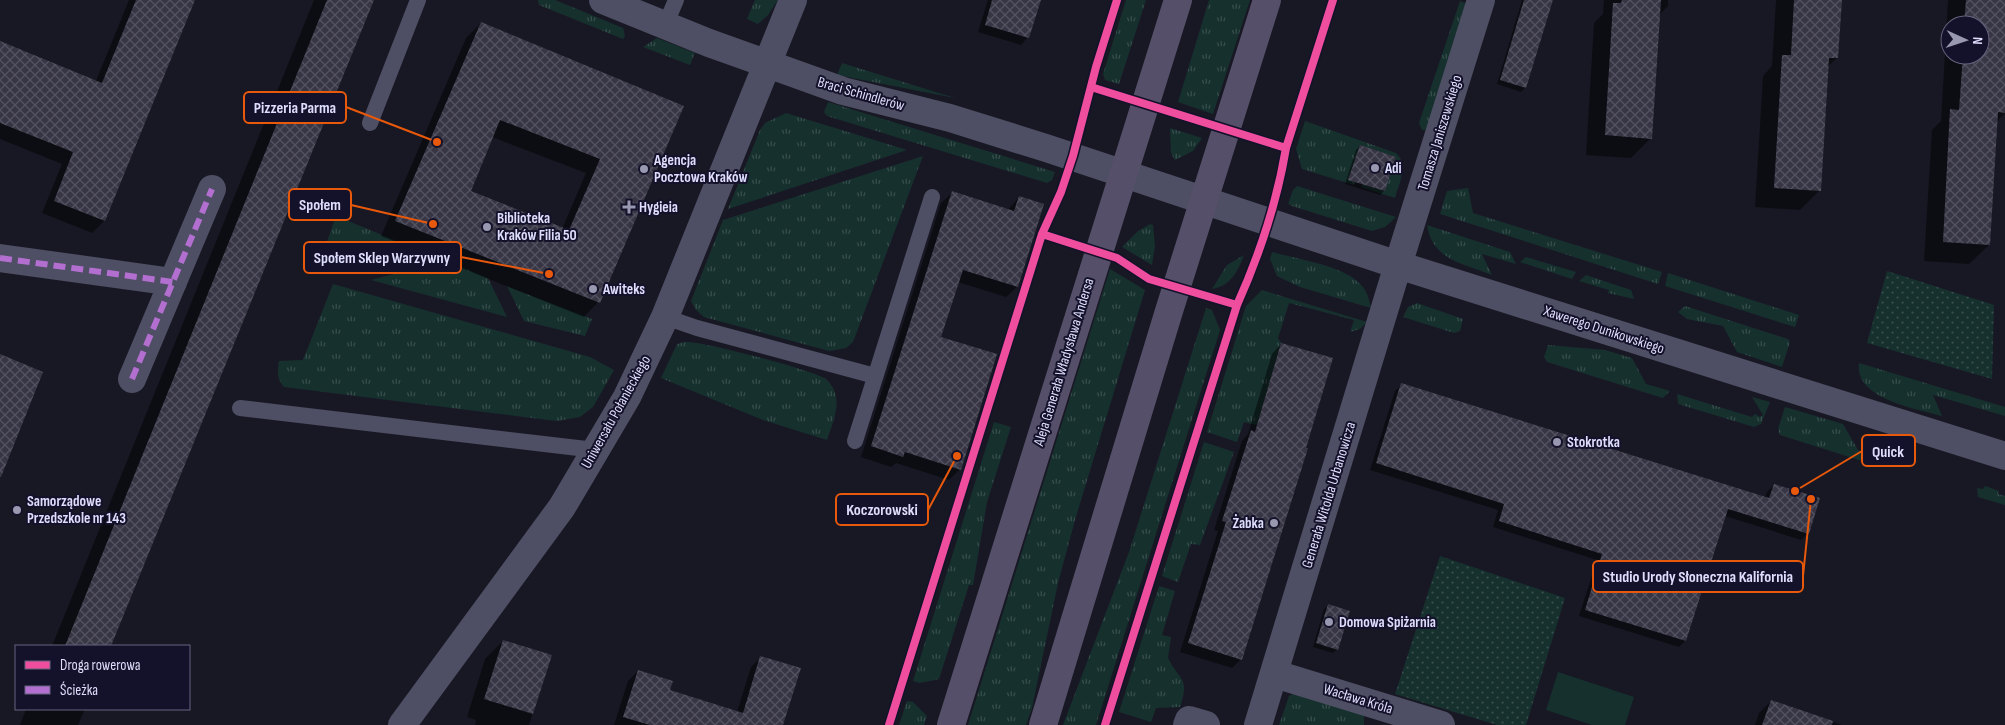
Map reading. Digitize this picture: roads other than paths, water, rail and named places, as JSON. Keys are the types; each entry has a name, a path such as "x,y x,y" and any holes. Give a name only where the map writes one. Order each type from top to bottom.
{"main road":[{"name":"Aleja Generała Władysława Andersa","path":"952,725 1178,0"},
{"path":"1043,725 1203,202 1267,0"}],"street":[{"name":"Braci Schindlerów","path":"603,0 766,65 843,91 950,118 1038,145 1203,202"},
{"name":"Uniwersału Połanieckiego","path":"402,725 562,507 640,373 665,317 793,0"},
{"name":"Tomasza Janiszewskiego","path":"1398,265 1481,0"},
{"path":"132,379 212,189"},
{"name":"Xawerego Dunikowskiego","path":"1203,202 2005,456"},
{"path":"0,258 173,282"},
{"name":"Generała Witolda Urbanowicza","path":"1258,725 1398,265"},
{"name":"Wacława Króla","path":"1275,674 1441,725"},
{"path":"1187,725 1189,720 1206,725"}],"lane":[{"path":"370,123 418,0"},
{"path":"665,26 676,0"},
{"path":"854,441 932,197"},
{"path":"665,317 697,328 874,376"},
{"path":"240,408 595,450"}],"place":[{"name":"Pizzeria Parma","path":"437,142"},
{"name":"Adi","path":"1375,168"},
{"name":"Agencja Pocztowa Kraków","path":"644,169"},
{"name":"Hygieia","path":"629,207"},
{"name":"Społem","path":"433,224"},
{"name":"Biblioteka Kraków Filia 50","path":"487,227"},
{"name":"Społem Sklep Warzywny","path":"549,274"},
{"name":"Awiteks","path":"593,289"},
{"name":"Stokrotka","path":"1557,442"},
{"name":"Koczorowski","path":"957,456"},
{"name":"Quick","path":"1795,491"},
{"name":"Studio Urody Słoneczna Kalifornia","path":"1811,499"},
{"name":"Samorządowe Przedszkole nr 143","path":"17,510"},
{"name":"Żabka","path":"1274,523"},
{"name":"Domowa Spiżarnia","path":"1329,622"}]}
